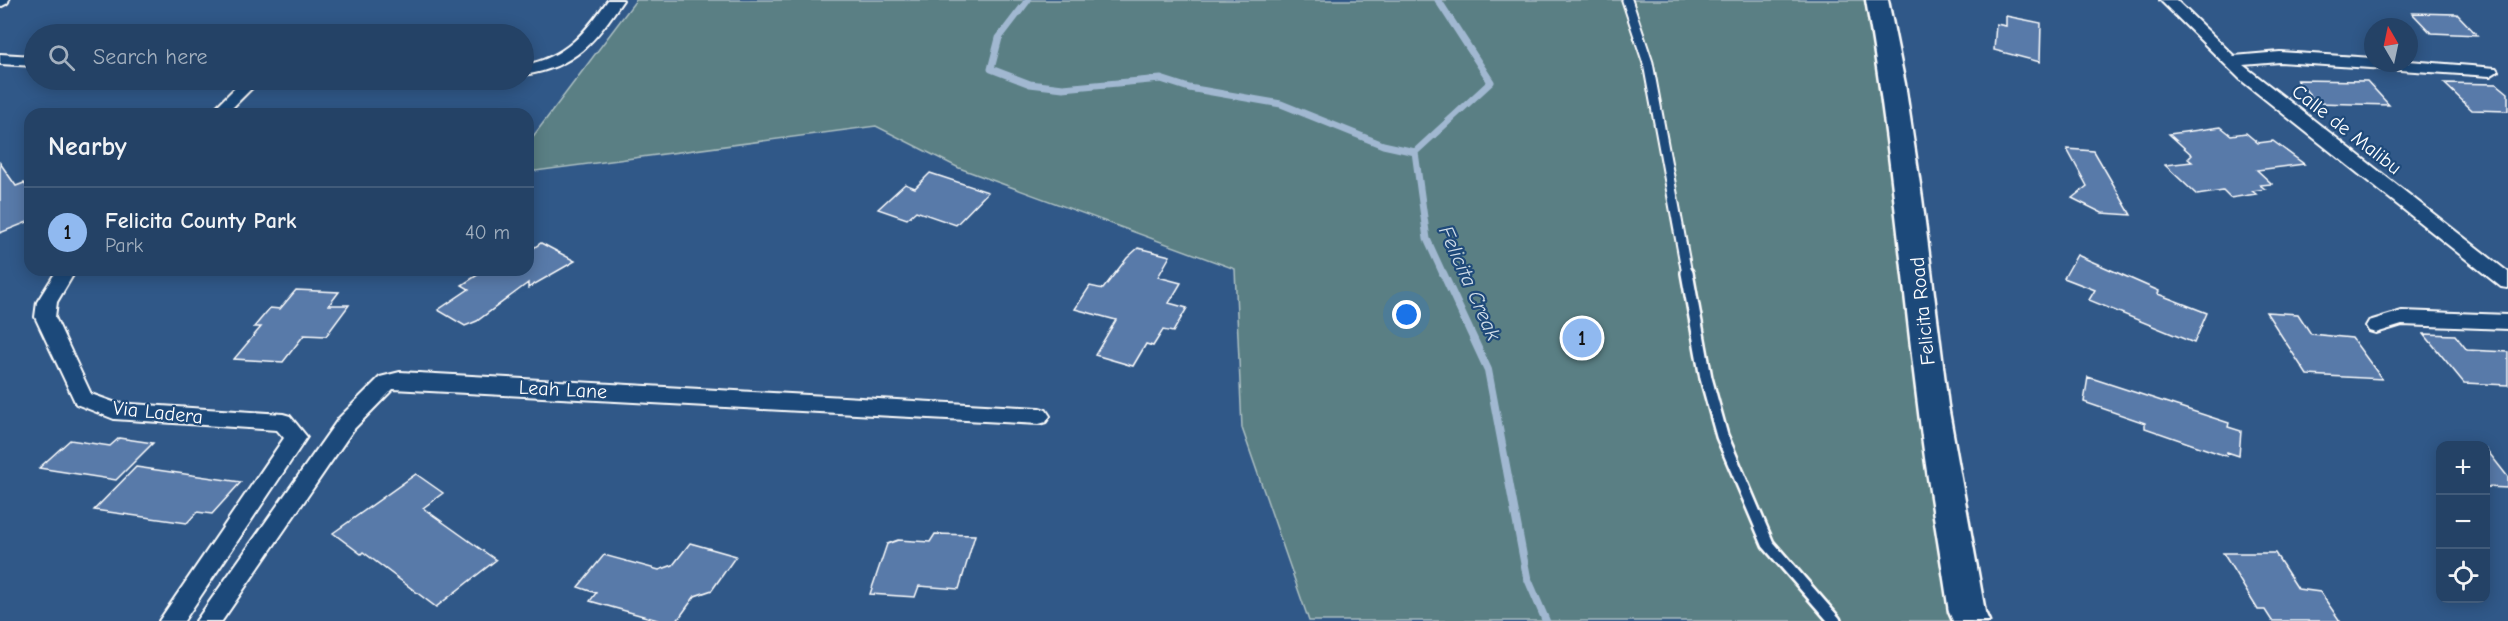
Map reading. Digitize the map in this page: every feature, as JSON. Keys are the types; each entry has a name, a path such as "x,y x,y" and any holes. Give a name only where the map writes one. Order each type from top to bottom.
{"main road":[{"name":"Felicita Road","path":"1877,0 1893,84 1910,198 1933,406 1967,612 1971,621"}],"street":[{"path":"534,69 573,54 587,41 616,0"},
{"name":"Calle de Malibu","path":"2167,0 2248,78 2508,282"},
{"path":"2230,61 2280,57 2490,71"},
{"path":"0,59 24,60"},
{"path":"224,108 242,90"},
{"name":"Via Ladera","path":"64,276 47,302 45,317 83,399 114,411 283,422 291,427 296,437 171,621"},
{"path":"2376,326 2402,318 2508,322"},
{"name":"Leah Lane","path":"208,621 346,424 387,382 400,380 1039,416"}],"lane":[{"path":"0,2 4,0"},
{"path":"1627,0 1648,63 1706,378 1722,436 1768,544 1835,621"}],"green space":[{"path":"636,0 1877,0 1971,621 1309,621 1242,428 1235,269 959,168 876,126 534,171 534,135"}],"building":[{"path":"2412,13 2457,14 2477,35 2431,33"},
{"path":"2006,16 2041,23 2040,62 1994,50 1996,24 2006,26"},
{"path":"2297,80 2367,81 2389,105 2317,103"},
{"path":"2444,83 2497,84 2508,93 2508,111 2472,110"},
{"path":"2221,127 2231,135 2246,133 2258,143 2273,141 2304,164 2257,170 2272,184 2260,185 2265,189 2252,191 2256,194 2230,198 2223,191 2197,195 2165,165 2192,162 2188,159 2192,155 2169,134"},
{"path":"2067,149 2094,151 2131,215 2102,213 2072,198 2087,186"},
{"path":"0,163 16,186 24,183 24,223 0,233"},
{"path":"930,173 988,192 956,225 916,211 907,219 878,209 905,184 915,188"},
{"path":"541,243 575,261 528,288 528,283 477,321 465,326 438,310 469,289 462,285 476,276 534,276 534,248"},
{"path":"1138,248 1170,256 1158,277 1181,283 1169,303 1187,308 1173,332 1163,330 1153,346 1146,344 1133,366 1095,355 1116,320 1075,309 1090,286 1103,289 1127,258"},
{"path":"2077,255 2159,291 2158,294 2207,313 2194,343 2089,300 2095,290 2064,278"},
{"path":"296,290 339,292 329,305 349,305 326,336 304,335 283,362 234,359 261,327 254,327 270,308 280,309"},
{"path":"2266,312 2298,314 2311,334 2352,338 2382,379 2307,375"},
{"path":"2424,334 2455,335 2467,350 2508,352 2508,385 2464,383"},
{"path":"2088,377 2229,423 2228,427 2241,431 2239,456 2227,452 2226,456 2145,428 2145,423 2084,402"},
{"path":"119,438 153,443 116,480 39,468 70,440 110,446"},
{"path":"2490,454 2508,477 2508,488 2490,487"},
{"path":"136,467 241,482 212,514 197,512 187,523 94,510"},
{"path":"416,474 443,493 423,508 496,560 436,607 363,552 361,554 333,533"},
{"path":"935,534 975,535 959,589 919,586 915,597 870,594 887,544 898,540 930,542"},
{"path":"690,543 736,556 712,590 695,596 677,621 661,621 590,601 596,593 578,587 604,555 659,570 673,565"},
{"path":"2223,553 2275,553 2298,589 2320,592 2340,621 2272,621 2265,610 2258,610"}],"waterway":[{"path":"1028,0 999,38 991,69 1030,84 1063,88 1161,79 1189,88 1281,104 1383,145 1415,152"},
{"name":"Felicita Creak","path":"1415,152 1491,82 1438,0"},
{"name":"Felicita Creak","path":"1415,152 1427,239 1443,274"},
{"name":"Felicita Creak","path":"1443,273 1488,370 1527,577 1546,621"}],"place":[{"name":"Felicita County Park","path":"1582,338"}]}
